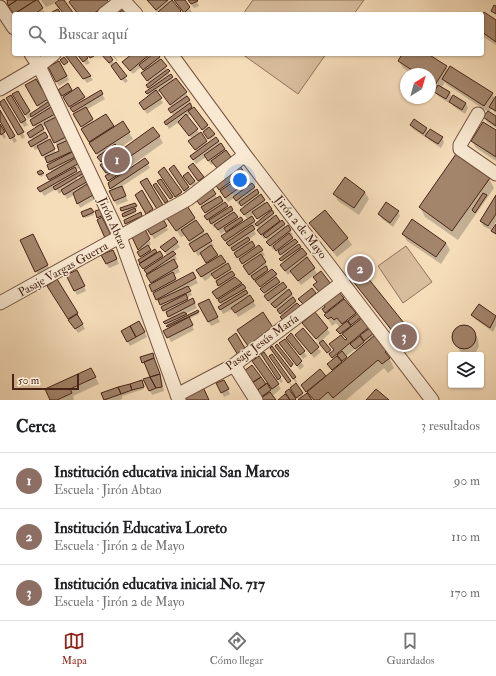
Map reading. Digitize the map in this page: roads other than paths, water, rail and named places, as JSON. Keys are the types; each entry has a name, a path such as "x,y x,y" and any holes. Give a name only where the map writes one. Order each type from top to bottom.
{"street":[{"path":"107,12 122,0 134,12"},
{"path":"0,7 12,25"},
{"name":"Jirón Abtao","path":"32,56 39,66 120,237 178,398"},
{"path":"0,89 39,66 52,56"},
{"name":"Jirón 2 de Mayo","path":"172,56 432,400"},
{"path":"478,114 460,145 460,149 496,174"},
{"name":"Pasaje Vargas Guerra","path":"0,303 188,199 245,154"},
{"name":"Pasaje Jesús María","path":"178,398 234,365 343,282"},
{"path":"234,365 256,400"}],"place":[{"name":"Institución educativa inicial San Marcos","path":"117,160"},
{"name":"Institución Educativa Loreto","path":"360,269"},
{"name":"Institución educativa inicial No. 717","path":"404,337"}]}
